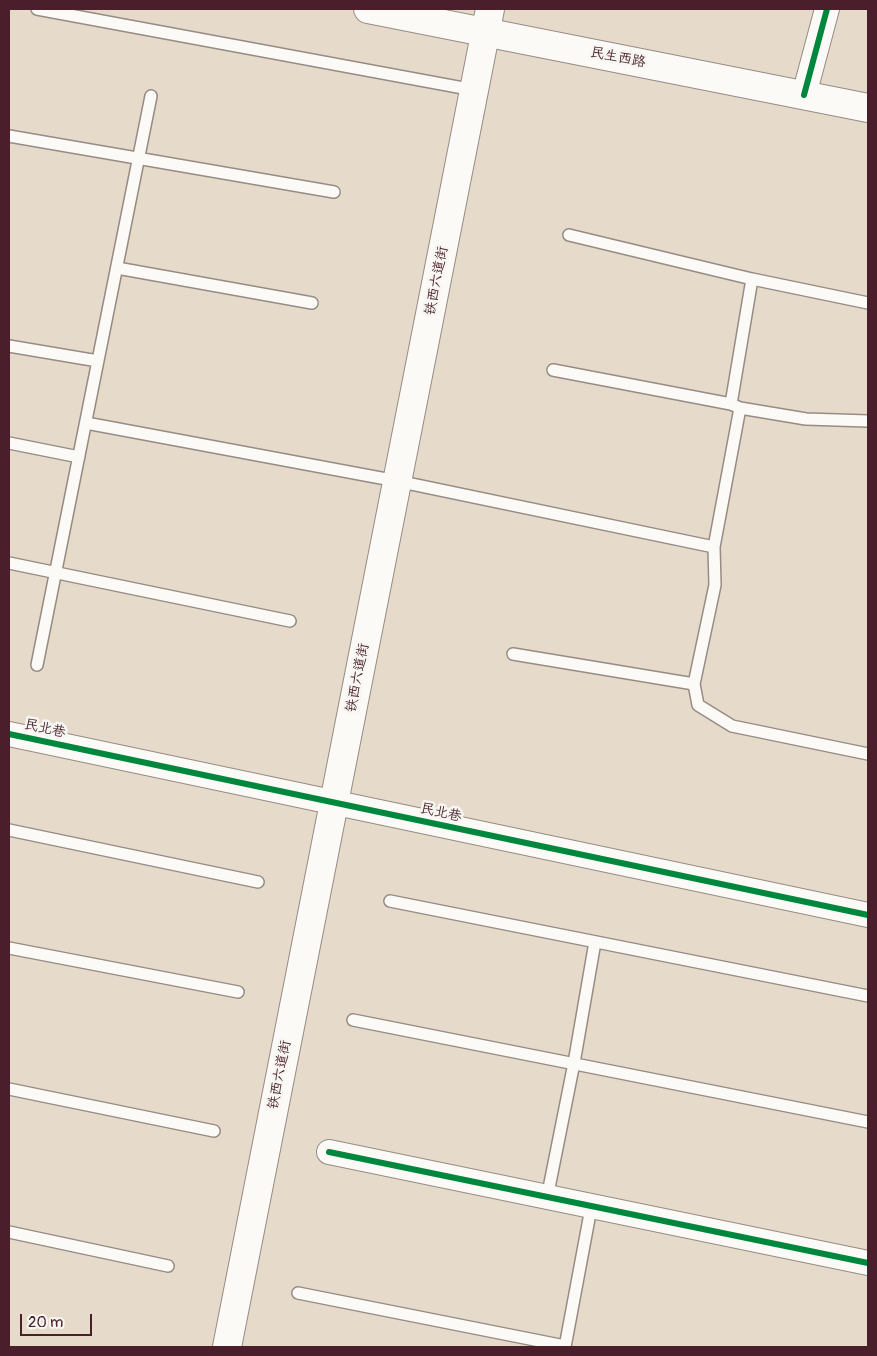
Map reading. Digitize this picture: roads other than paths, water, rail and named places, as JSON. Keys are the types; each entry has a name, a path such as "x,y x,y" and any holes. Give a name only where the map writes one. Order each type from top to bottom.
{"main road":[{"name":"民生西路","path":"368,9 488,20 804,95 868,108"},
{"name":"铁西六道街","path":"227,1347 488,20"}],"street":[{"path":"804,95 827,9"},
{"name":"民北巷","path":"9,734 868,915"},
{"path":"329,1152 591,1208 868,1263"}],"lane":[{"path":"37,9 474,90"},
{"path":"37,665 151,96"},
{"path":"9,136 334,192"},
{"path":"569,236 752,279 868,303"},
{"path":"116,268 312,304"},
{"path":"752,279 714,547 714,585 694,684 698,706 732,726 868,754"},
{"path":"9,346 98,361"},
{"path":"553,370 806,418 868,421"},
{"path":"86,423 397,481 714,547"},
{"path":"9,443 79,457"},
{"path":"9,564 56,572 290,621"},
{"path":"513,654 694,684"},
{"path":"9,830 258,882"},
{"path":"390,901 868,996"},
{"path":"546,1198 574,1063 595,942"},
{"path":"9,948 238,992"},
{"path":"354,1020 868,1122"},
{"path":"9,1090 214,1131"},
{"path":"298,1293 565,1347 591,1208"},
{"path":"9,1232 168,1266"}]}
